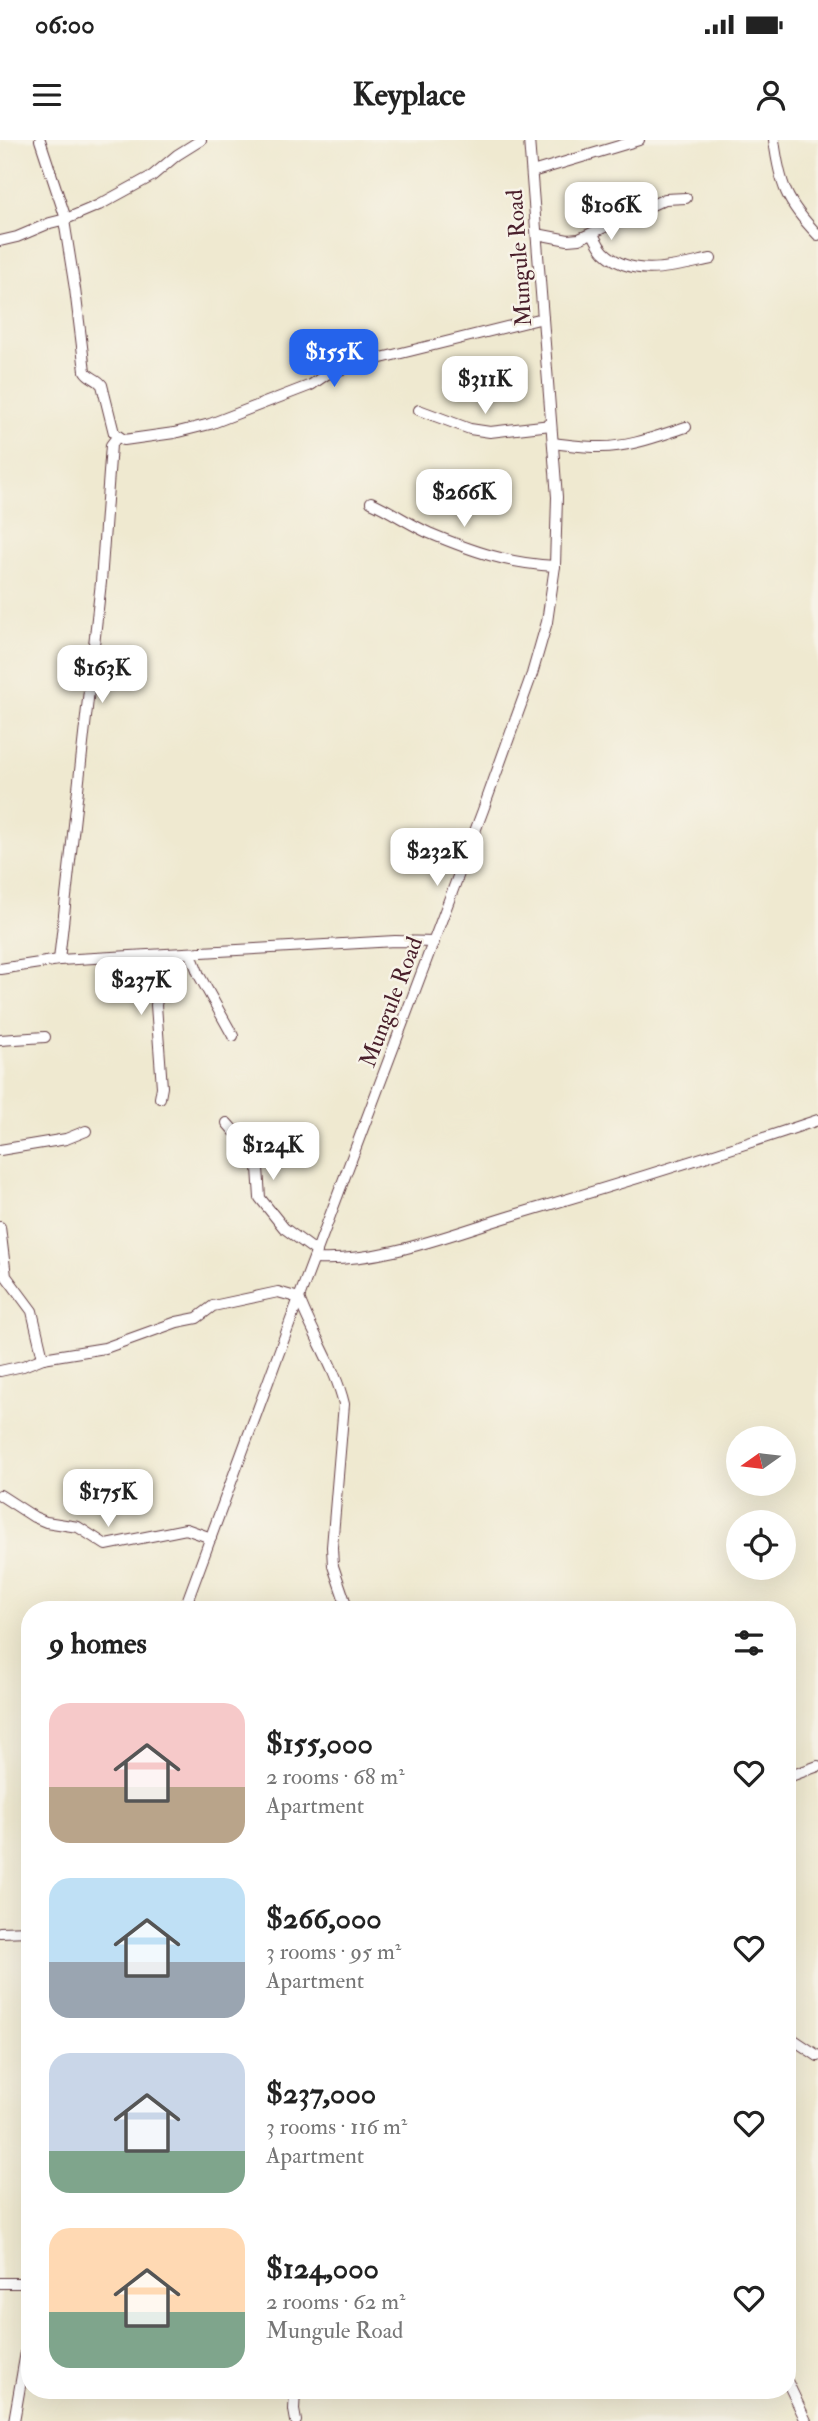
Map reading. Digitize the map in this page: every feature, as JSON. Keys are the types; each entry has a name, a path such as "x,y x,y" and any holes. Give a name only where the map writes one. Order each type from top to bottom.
{"street":[{"path":"40,140 65,220 85,371 102,385 117,437"},
{"path":"0,241 65,220 139,184 201,140"},
{"name":"Mungule Road","path":"188,1601 434,942 532,674 547,622 555,566 557,496 529,140"},
{"path":"532,172 639,140"},
{"path":"774,140 776,162 786,197 818,235"},
{"path":"537,234 568,240 593,234 665,199 686,198"},
{"path":"593,234 604,252 633,267 659,269 711,259"},
{"path":"117,437 124,440 197,428 311,385 327,374 354,365 543,318"},
{"path":"419,410 470,429 489,432 551,425"},
{"path":"553,443 614,447 686,427"},
{"path":"59,960 101,582 111,445 117,437"},
{"path":"371,502 429,533 489,556 514,563 555,566"},
{"path":"0,969 59,960 395,940 434,942"},
{"path":"186,954 233,1036"},
{"path":"160,1098 162,1087 156,1005 161,981 186,954"},
{"path":"0,1040 45,1037"},
{"path":"227,1123 254,1154 260,1198 284,1228 315,1255 338,1260 385,1254 583,1195 818,1120"},
{"path":"0,1150 66,1139 86,1130"},
{"path":"0,1227 6,1276 32,1311 43,1358"},
{"path":"0,1371 43,1358 105,1348 177,1322 197,1318 214,1306 278,1292 299,1298 337,1380 344,1404 332,1547 334,1566 345,1601"},
{"path":"0,1495 34,1517 46,1522 78,1527 106,1545 186,1529 212,1538"},
{"path":"796,1774 818,1766"},
{"path":"0,1932 21,1931"},
{"path":"796,2041 818,2056"},
{"path":"0,2283 21,2283"},
{"path":"14,2421 21,2381"},
{"path":"295,2399 296,2421"},
{"path":"796,2399 806,2421"}]}
